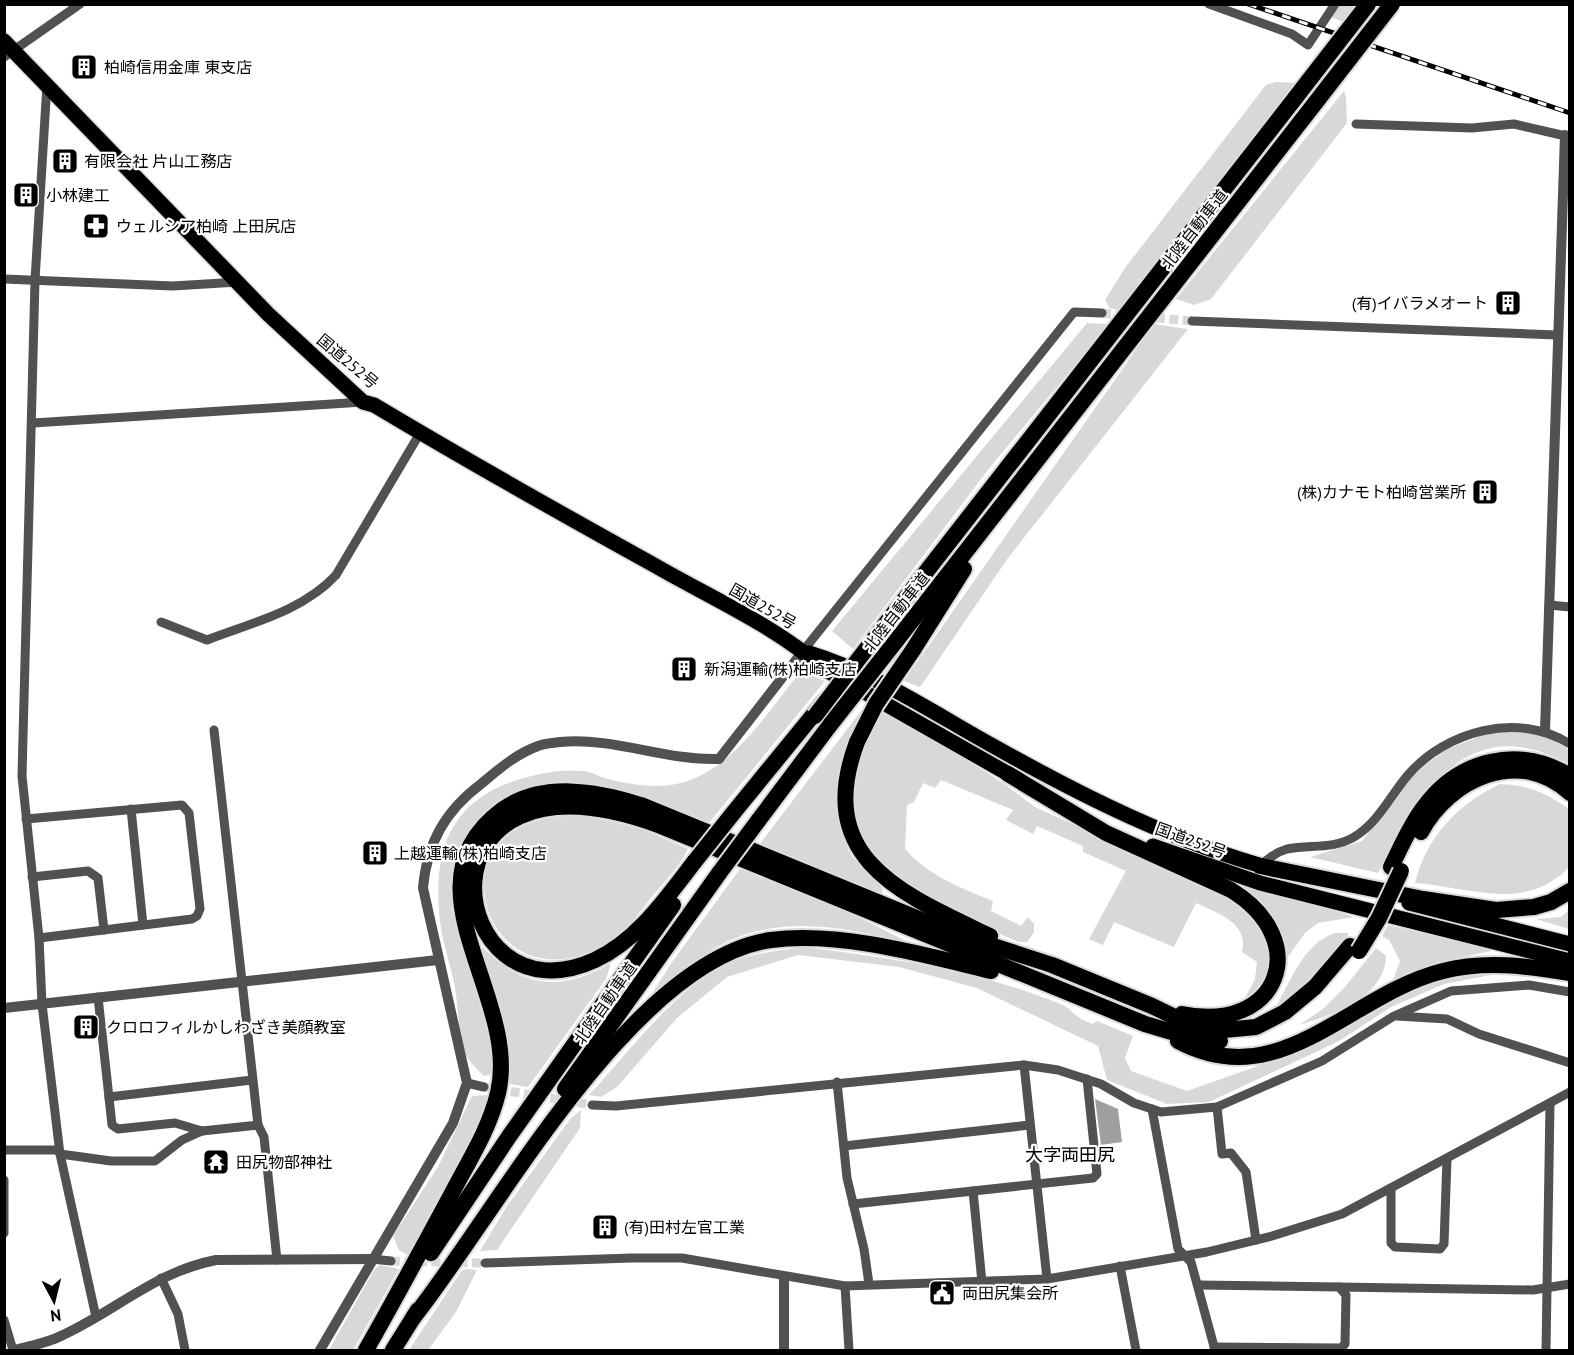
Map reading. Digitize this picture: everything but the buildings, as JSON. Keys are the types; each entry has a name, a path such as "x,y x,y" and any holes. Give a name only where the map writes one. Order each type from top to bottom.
{"highway":[{"name":"北陸自動車道","path":"368,1350 510,1135 698,863 836,689 1368,4"},
{"name":"北陸自動車道","path":"393,1350 528,1141 720,872 830,725 1392,4"},
{"name":"国道252号","path":"8,50 47,84 268,314 363,402 374,405 735,609 804,651 824,669 1008,774 1102,824 1185,859 1260,883 1569,961"},
{"path":"1059,432 965,568 876,704 858,742 847,774 845,803 856,846 874,870 900,891 1052,965 1152,1006 1189,1024 1213,1031 1256,1027 1271,1021 1300,1001 1354,949 1379,918 1396,869 1425,805 1449,782 1473,766 1500,759 1530,760 1545,764 1569,776"},
{"name":"国道252号","path":"804,651 831,660 900,694 1051,779 1126,816 1205,848 1260,866 1569,944"},
{"path":"1396,869 1442,803 1466,783 1497,771 1527,771 1554,780 1569,793"},
{"path":"1008,774 1106,833 1231,890 1246,900 1267,922 1277,947 1278,960 1272,984 1258,1003 1233,1013 1204,1017 1152,1006"},
{"path":"368,1350 484,1134 498,1092 501,1074 499,1036 491,1000 467,936 460,891 462,867 474,839 484,825 507,806 520,799 553,792 587,792 622,799 665,814 953,933 1052,965"},
{"path":"698,863 632,935 597,959 568,968 537,968 512,958 490,940 480,922 474,902 473,888 479,859 494,834 505,825 519,817 546,808 563,805 596,807 661,826 1145,1024 1198,1051 1226,1057 1254,1056 1298,1044 1394,990 1441,971 1512,964 1569,973"},
{"path":"1260,866 1423,899 1496,910 1534,908 1551,902 1569,891"},
{"path":"412,1318 439,1285 534,1145 589,1077 665,997 701,967 718,957 737,949 771,940 816,940 917,954 1045,984"},
{"path":"1145,1024 1207,1040 1235,1040 1264,1034 1311,1005 1337,979 1354,949"}],"street":[{"path":"8,50 80,4"},
{"path":"1209,4 1292,33 1308,45 1335,4"},
{"path":"47,84 35,280 33,423 22,756 26,819 39,938 42,1004 59,1152 96,1317"},
{"path":"1356,124 1472,128 1514,124 1567,136 1557,335 1545,731"},
{"path":"4,279 173,286 238,282"},
{"path":"320,1350 453,1123 467,1083 423,888 426,862 438,830 448,814 469,793 516,756 540,744 604,742 694,760 719,759 1074,312 1102,313"},
{"path":"1192,321 1557,335"},
{"path":"33,423 363,402"},
{"path":"160,622 207,640 302,602 322,590 336,575 420,433"},
{"path":"1549,605 1569,607"},
{"path":"1260,866 1279,852 1339,844 1364,831 1424,759 1446,744 1470,734 1492,729 1545,731 1569,744"},
{"path":"214,730 240,981 258,1125 264,1137 277,1260"},
{"path":"26,819 182,805 186,807 189,813 200,909 192,920 39,938"},
{"path":"131,809 143,925"},
{"path":"32,877 88,871 95,873 98,878 104,930"},
{"path":"4,1008 438,960"},
{"path":"592,1105 616,1106 1024,1065 1058,1070 1087,1079 1161,1112 1217,1107 1322,1061 1394,1016 1450,991 1529,985 1569,992"},
{"path":"98,998 112,1125 118,1130 175,1123 202,1131"},
{"path":"1394,1016 1447,1019 1479,1034 1569,1063"},
{"path":"1024,1065 1047,1279"},
{"path":"853,1204 1093,1178 1097,1174 1087,1079"},
{"path":"109,1096 252,1080"},
{"path":"837,1082 847,1178 869,1284"},
{"path":"467,1083 484,1087"},
{"path":"485,1263 682,1258 845,1286 1047,1279 1186,1256 1256,1240 1342,1214 1391,1190 1569,1092"},
{"path":"1546,1350 1550,1104"},
{"path":"1217,1107 1222,1154 1231,1153 1246,1172 1256,1240"},
{"path":"1152,1109 1178,1249 1191,1262 1215,1348 1341,1348 1345,1344 1346,1295 1339,1287"},
{"path":"4,1150 59,1152 111,1161 155,1161 182,1140 202,1131 258,1125"},
{"path":"844,1146 1030,1125"},
{"path":"1391,1190 1391,1243 1395,1247 1440,1249 1444,1244 1447,1159"},
{"path":"4,1180 7,1230 4,1233"},
{"path":"973,1191 982,1282"},
{"path":"4,1320 14,1350 51,1345 161,1278 187,1267 216,1260 372,1259 391,1261"},
{"path":"1120,1266 1136,1350"},
{"path":"784,1277 784,1350"},
{"path":"161,1278 178,1314 185,1350"},
{"path":"1198,1285 1547,1288 1569,1284"},
{"path":"845,1286 849,1350"}],"shaded area":[{"path":"1338,5 1356,5 1343,22 1329,16"},
{"path":"1276,82 1295,83 1118,310 1110,308 1105,300 1125,268 1266,85"},
{"path":"1344,91 1347,123 1211,299 1194,305 1176,299"},
{"path":"1087,323 1109,324 987,471 853,649 832,631"},
{"path":"1154,324 1188,329 1008,558 920,687 904,681"},
{"path":"801,671 825,681 709,823 661,805 525,793 469,834 456,857 452,883 455,911 462,940 482,999 495,1051 493,1074 484,1076 470,1061 464,1049 455,988 440,922 439,872 451,830 463,813 479,799 499,787 524,778 553,772 585,771 618,781 651,786 673,785 693,779 725,759 753,732"},
{"path":"885,708 1003,783 1035,807 1239,900 1267,938 1271,967 1255,993 1245,998 1255,979 1257,962 1242,952 1243,942 1236,926 1222,915 1196,903 1174,947 1114,922 1103,945 1089,939 1126,871 1083,852 1083,846 1037,826 1033,834 1006,820 1013,810 941,780 935,788 923,783 914,802 907,805 905,849 935,874 993,901 991,911 1021,926 1028,917 1034,924 1034,932 1027,942 1018,942 936,905 891,878 874,860 862,840 856,818 855,796 864,750"},
{"path":"861,711 847,763 842,805 843,824 845,841 851,855 878,881 883,892 880,896 759,845"},
{"path":"1499,729 1528,731 1552,739 1569,750 1569,764 1533,750 1502,747 1475,753 1451,768 1430,789 1411,814 1378,873 1310,857 1362,841 1404,785 1425,765 1447,749"},
{"path":"1500,784 1537,791 1569,809 1569,867 1552,881 1534,889 1515,893 1476,892 1415,883 1427,851 1446,823 1471,801"},
{"path":"583,815 642,829 688,849 633,921 609,944 581,955 549,959 522,952 502,935 489,912 484,887 489,861 504,839 530,823 549,818"},
{"path":"740,869 852,914 912,944 837,928 787,926 763,930 739,937 715,948 685,970 641,1011 672,962"},
{"path":"1228,877 1354,917 1318,923 1305,933 1285,961 1273,921 1267,912 1261,904"},
{"path":"1569,910 1569,929 1536,919 1561,917"},
{"path":"1388,925 1489,948 1491,951 1438,962 1393,981 1400,961 1389,940 1382,936"},
{"path":"1335,933 1349,933 1318,976 1298,994 1276,1007 1293,974 1307,954 1324,938"},
{"path":"478,943 493,958 509,969 524,977 540,981 557,982 574,979 611,963 606,979 528,1087 510,1084 506,1027"},
{"path":"804,947 892,959 951,971 1054,1001 1088,1023 1092,1024 1097,1021 1133,1036 1125,1058 1131,1071 1187,1091 1295,1053 1416,985 1472,971 1512,971 1444,984 1391,1007 1339,1041 1209,1102 1167,1104 1107,1080 1098,1046 977,988 899,967 798,955 727,977 677,1018 617,1087 601,1097 589,1095 671,1005 708,975 727,964 746,957"},
{"path":"1376,948 1386,956 1377,983 1367,993 1341,1010 1299,1025 1323,1009 1345,987"},
{"path":"488,1095 471,1143 408,1255 399,1250 393,1236 438,1167 472,1096"},
{"path":"1095,1099 1118,1109 1122,1142 1101,1145"},
{"path":"581,1110 580,1128 497,1250 480,1251 507,1206 571,1118"},
{"path":"380,1265 399,1269 353,1350 329,1350 374,1270"},
{"path":"462,1270 477,1270 456,1312 428,1350 409,1350"}],"tunnel":[{"path":"1102,313 1192,321"},
{"path":"484,1087 592,1105"},
{"path":"391,1261 485,1263"}],"railway":[{"path":"1248,4 1570,113"}],"place":[{"name":"柏崎信用金庫 東支店","path":"84,67"},
{"name":"有限会社 片山工務店","path":"65,161"},
{"name":"小林建工","path":"26,195"},
{"name":"ウェルシア柏崎 上田尻店","path":"96,226"},
{"name":"(有)イバラメオート","path":"1508,303"},
{"name":"(株)カナモト柏崎営業所","path":"1485,492"},
{"name":"新潟運輸(株)柏崎支店","path":"684,669"},
{"name":"上越運輸(株)柏崎支店","path":"375,853"},
{"name":"クロロフィルかしわざき美顔教室","path":"86,1027"},
{"name":"田尻物部神社","path":"216,1162"},
{"name":"(有)田村左官工業","path":"605,1227"},
{"name":"両田尻集会所","path":"942,1293"}],"district":[{"name":"大字両田尻","path":"1070,1155"}]}
